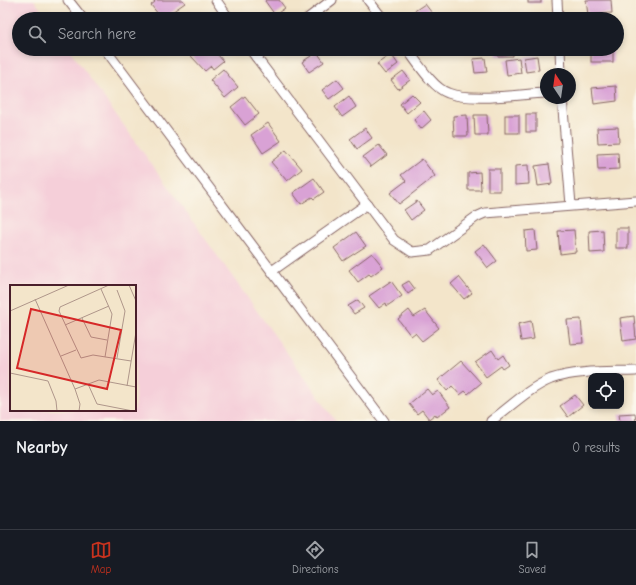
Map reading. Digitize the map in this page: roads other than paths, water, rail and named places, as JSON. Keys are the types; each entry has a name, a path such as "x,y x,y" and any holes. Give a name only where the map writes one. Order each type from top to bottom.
{"street":[{"path":"68,0 77,12"},
{"path":"216,0 224,12"},
{"path":"316,12 332,0"},
{"path":"368,0 377,12"},
{"path":"557,0 558,12"},
{"path":"110,56 384,421"},
{"path":"412,56 432,81 448,93 469,97 540,93"},
{"path":"560,56 561,68"},
{"path":"256,57 394,240 412,252 430,250 476,217 485,213 636,201"},
{"path":"563,104 571,205"},
{"path":"272,271 367,204"},
{"path":"491,421 534,388 556,378 568,374 636,371"},
{"path":"501,413 507,421"}]}
